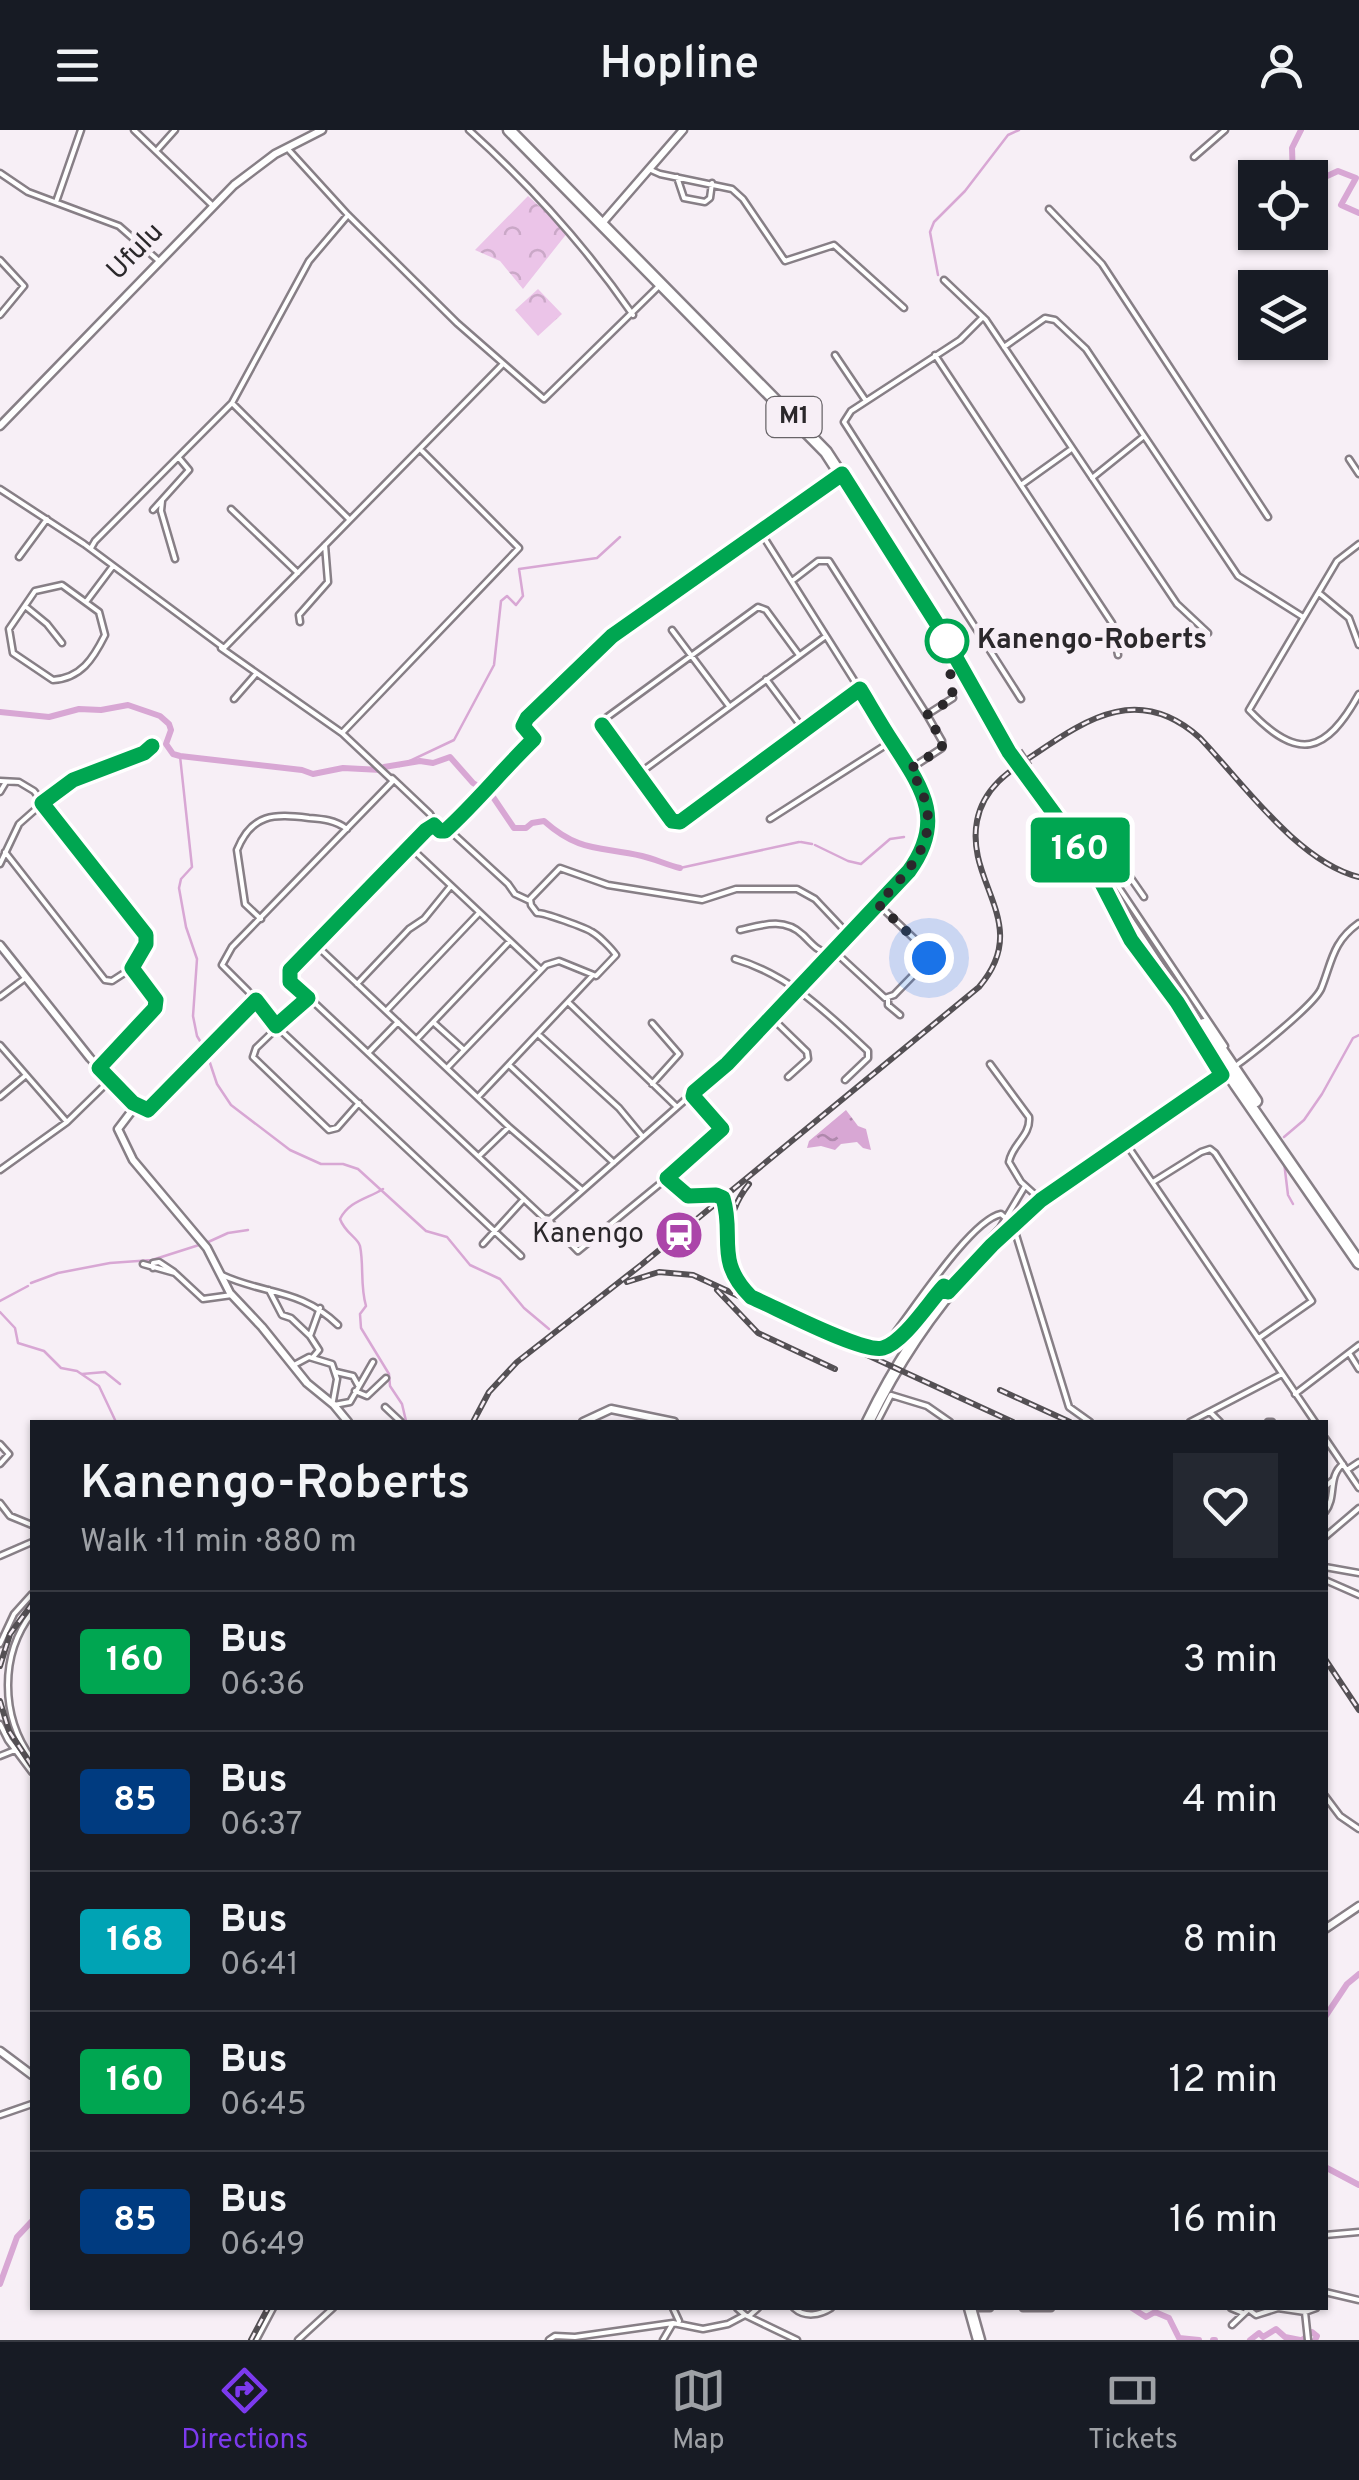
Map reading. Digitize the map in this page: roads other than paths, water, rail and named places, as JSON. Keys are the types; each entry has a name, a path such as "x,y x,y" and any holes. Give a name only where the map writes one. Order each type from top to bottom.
{"highway":[{"name":"M1","path":"511,130 798,414 844,473 965,662 1014,755 1359,1263"},
{"name":"M1","path":"511,130 802,424 844,473"},
{"name":"M1","path":"1024,769 1081,843 1230,1070 1359,1254"},
{"path":"869,1420 903,1356 946,1289 1010,1222 1230,1070"},
{"path":"971,2310 979,2340"}],"street":[{"path":"56,202 81,130"},
{"path":"134,130 212,205"},
{"path":"156,150 174,130"},
{"name":"Ufulu","path":"0,426 212,205 286,147 322,130"},
{"path":"470,130 558,218 604,273 632,315"},
{"path":"1194,157 1225,130"},
{"path":"604,221 651,170 679,132"},
{"path":"286,147 348,214 502,365 544,399 662,284"},
{"path":"651,170 728,187 738,194 785,261 834,245 904,308"},
{"path":"0,174 28,192 119,226 159,262"},
{"path":"678,177 684,198 705,202 710,198 712,183"},
{"path":"1049,209 1102,264 1268,517"},
{"path":"91,549 95,540 232,403 309,260 348,214"},
{"path":"0,260 24,286 0,315"},
{"path":"944,280 983,317 1177,604 1208,633"},
{"path":"983,317 960,340 847,414 844,422 1021,699"},
{"path":"1004,347 1040,320 1055,320 1086,350 1238,576 1304,617"},
{"path":"835,355 866,401"},
{"path":"935,356 1112,622 1118,655"},
{"path":"221,648 227,647 502,365"},
{"path":"232,403 350,520"},
{"path":"1092,478 1144,436"},
{"path":"1021,484 1072,448"},
{"path":"342,734 520,548 420,450"},
{"path":"153,510 188,470 179,458"},
{"path":"1349,459 1359,474"},
{"path":"0,490 84,544 255,675 342,734 430,814 434,825 443,832 534,739 524,728 524,722 612,636 844,473"},
{"path":"164,496 161,511 175,558"},
{"path":"231,509 298,573"},
{"path":"19,557 47,519"},
{"path":"547,1219 727,1064 917,860 927,834 928,807 910,769 762,532"},
{"path":"84,544 95,540"},
{"path":"1359,544 1338,561 1248,710 1290,741 1312,745 1333,734 1359,694"},
{"path":"300,622 299,614 328,582 326,546"},
{"path":"792,581 818,561 829,561 927,715 942,748 910,769"},
{"path":"86,602 113,566"},
{"path":"59,585 86,602 101,616 104,637 81,671 56,680 12,652 9,629 37,590 59,585"},
{"path":"1319,593 1349,618 1359,645"},
{"path":"25,606 47,624 62,644"},
{"path":"799,654 760,607 603,721 605,732 672,821 680,822 860,689"},
{"path":"672,630 729,706"},
{"path":"637,775 826,636"},
{"path":"234,699 255,675"},
{"path":"766,679 804,730"},
{"path":"927,715 953,698"},
{"path":"770,819 892,741"},
{"path":"0,864 19,824 42,803 73,780 144,753 152,746"},
{"path":"392,778 392,784 222,962 276,1026 521,1256"},
{"path":"0,792 3,782 29,787 146,935 146,944 132,968 112,981 104,980 5,852"},
{"path":"261,918 245,904 237,850 258,822 277,814 334,821 348,829"},
{"path":"434,825 288,974 290,982 578,1251 722,1129 693,1096"},
{"path":"448,829 515,894 530,901 537,912 552,914 567,924 591,931 616,955 479,1096"},
{"path":"1103,838 1144,897"},
{"path":"410,848 541,970"},
{"path":"530,901 562,867 608,885 702,900 736,889 797,889 815,899 848,934"},
{"path":"357,984 451,886"},
{"path":"878,904 929,954 928,960 888,998 888,1004 900,1015"},
{"path":"386,1011 480,912"},
{"path":"740,930 771,922 798,930 822,952 831,952 888,998"},
{"path":"1230,1070 1266,1043 1319,992 1338,944 1359,924"},
{"path":"417,1039 510,942"},
{"path":"0,944 99,1068 143,1109 151,1108 256,1000"},
{"path":"317,946 582,1190"},
{"path":"735,959 755,965 798,989 868,1051 865,1062 844,1080"},
{"path":"448,1067 541,970 556,960 592,976"},
{"path":"99,1068 156,1004 132,968"},
{"path":"0,997 26,978"},
{"path":"308,998 276,1026 256,1048 254,1057 329,1130 334,1130 360,1103"},
{"path":"570,1003 677,1107"},
{"path":"771,1017 808,1058 788,1076"},
{"path":"368,1053 398,1022"},
{"path":"433,1022 464,1050"},
{"path":"652,1023 680,1054 652,1084"},
{"path":"539,1034 619,1108 644,1137"},
{"path":"0,1045 67,1122"},
{"path":"990,1064 1029,1118 1030,1127 1011,1150 1009,1162 1025,1186 1041,1200"},
{"path":"509,1065 614,1163"},
{"path":"0,1097 25,1076"},
{"path":"0,1170 67,1122 111,1079"},
{"path":"133,1103 134,1108 118,1129 130,1156 204,1244 232,1295 311,1386 346,1420"},
{"path":"478,1156 510,1127"},
{"path":"1126,1142 1313,1420"},
{"path":"1152,1182 1206,1149 1215,1153 1312,1300 1258,1338"},
{"path":"667,1178 688,1196 723,1198 730,1263 751,1297 857,1344 879,1349 892,1343 946,1289"},
{"path":"1010,1222 1025,1186"},
{"path":"483,1244 524,1199"},
{"path":"892,1343 888,1342 942,1269 997,1214 1010,1222 1070,1407 1087,1420"},
{"path":"143,1264 175,1273 203,1298 232,1295"},
{"path":"222,1275 320,1308 338,1325"},
{"path":"266,1287 282,1315 291,1318 319,1350 294,1366"},
{"path":"310,1336 320,1308"},
{"path":"914,1308 921,1313"},
{"path":"1295,1394 1359,1345"},
{"path":"1350,1353 1359,1369"},
{"path":"313,1357 329,1362 336,1372 334,1404"},
{"path":"334,1404 348,1404 373,1362"},
{"path":"336,1372 352,1376 366,1396 386,1378"},
{"path":"1194,1420 1282,1374"},
{"path":"878,1420 891,1396 927,1406 947,1420"},
{"path":"385,1407 399,1420"},
{"path":"587,1420 611,1409 664,1420"},
{"path":"1210,1412 1218,1420"},
{"path":"1328,1442 1359,1488"},
{"path":"0,1444 9,1454 0,1464"},
{"path":"1328,1483 1345,1467 1359,1462"},
{"path":"1328,1508 1332,1502 1332,1480"},
{"path":"0,1502 10,1516 30,1524"},
{"path":"1328,1534 1359,1508"},
{"path":"0,1556 30,1543"},
{"path":"1328,1568 1359,1573"},
{"path":"1328,1581 1359,1595"},
{"path":"0,1644 18,1608 30,1596"},
{"path":"10,1646 30,1617"},
{"path":"9,1625 4,1704 10,1725 30,1756"},
{"path":"0,1724 30,1769"},
{"path":"0,1756 15,1750"},
{"path":"1328,1800 1340,1816 1359,1828"},
{"path":"1328,1928 1359,1906"},
{"path":"0,2051 30,2074"},
{"path":"0,2115 30,2105"},
{"path":"1328,2235 1359,2232"},
{"path":"1328,2293 1359,2300"},
{"path":"256,2340 272,2310"},
{"path":"298,2340 331,2310"},
{"path":"673,2310 676,2323"},
{"path":"740,2310 797,2340"},
{"path":"549,2340 555,2336 575,2337 676,2323 703,2329 728,2324 755,2310"},
{"path":"796,2310 817,2315 827,2310"},
{"path":"1232,2325 1247,2310 1256,2316 1272,2310"},
{"path":"1298,2310 1310,2310"},
{"path":"1304,2312 1308,2340"},
{"path":"664,2340 676,2323"}],"water":[{"path":"846,1110 858,1126 866,1129 871,1150 857,1142 841,1144 835,1150 807,1148 809,1141"}],"waterway":[{"path":"938,275 930,232 934,222 965,191 1008,135 1019,130"},
{"path":"1292,160 1292,148 1301,130"},
{"path":"1328,176 1338,171 1356,178 1341,205 1359,213"},
{"path":"399,766 454,740 494,665 501,601 507,596 516,605 523,596 519,569 597,558 620,537"},
{"path":"0,712 49,717 79,709 128,705 160,716 169,724 166,744 173,754 180,756 313,774 343,768 381,770"},
{"path":"180,756 192,867 181,879 179,888 197,959 193,1016 217,1084 231,1105 290,1150 321,1164 358,1169 426,1231 447,1237 470,1265 500,1279 524,1308 549,1329"},
{"path":"384,767 420,761 433,763 450,757 473,783 491,794 514,828 544,821 580,844 680,868"},
{"path":"815,845 861,864 890,839 904,837"},
{"path":"680,868 799,842"},
{"path":"801,842 812,844"},
{"path":"1284,1137 1304,1120 1353,1038 1359,1035"},
{"path":"1284,1162 1288,1195 1293,1204"},
{"path":"383,1189 353,1204 340,1219 360,1246 366,1306 360,1314 361,1328 389,1374 390,1386 402,1404 406,1420"},
{"path":"206,1243 228,1233 248,1230"},
{"path":"31,1283 58,1273 110,1263 152,1260 199,1245"},
{"path":"0,1301 28,1286"},
{"path":"0,1312 15,1328 18,1343 44,1351 61,1368 77,1371 99,1386 115,1420"},
{"path":"82,1374 105,1372 120,1384"},
{"path":"1328,2012 1347,1984 1359,1974"},
{"path":"1328,2169 1359,2185"},
{"path":"0,2284 17,2237 30,2223"},
{"path":"1135,2310 1146,2317 1155,2312 1169,2318 1179,2338 1199,2340"},
{"path":"1250,2340 1276,2329 1285,2337 1300,2340"},
{"path":"1302,2340 1312,2332 1317,2336 1315,2340"}],"railway":[{"path":"474,1420 489,1392 517,1362 979,987 994,964 1000,943 999,923 976,843 980,809 998,781 1055,740 1116,712 1157,713 1178,722 1200,738 1293,838 1336,869 1359,877"},
{"path":"749,1184 733,1213 729,1244 738,1274 758,1300"},
{"path":"627,1282 659,1272 693,1275 1009,1420"},
{"path":"717,1290 758,1333 835,1369"},
{"path":"1000,1390 1066,1420"},
{"path":"0,1666 10,1634 30,1607"},
{"path":"1328,1664 1359,1710"},
{"path":"0,1701 9,1731 30,1763"},
{"path":"251,2340 267,2310"}],"place":[{"name":"Kanengo-Roberts","path":"947,641"},
{"name":"Kanengo","path":"679,1235"}]}
